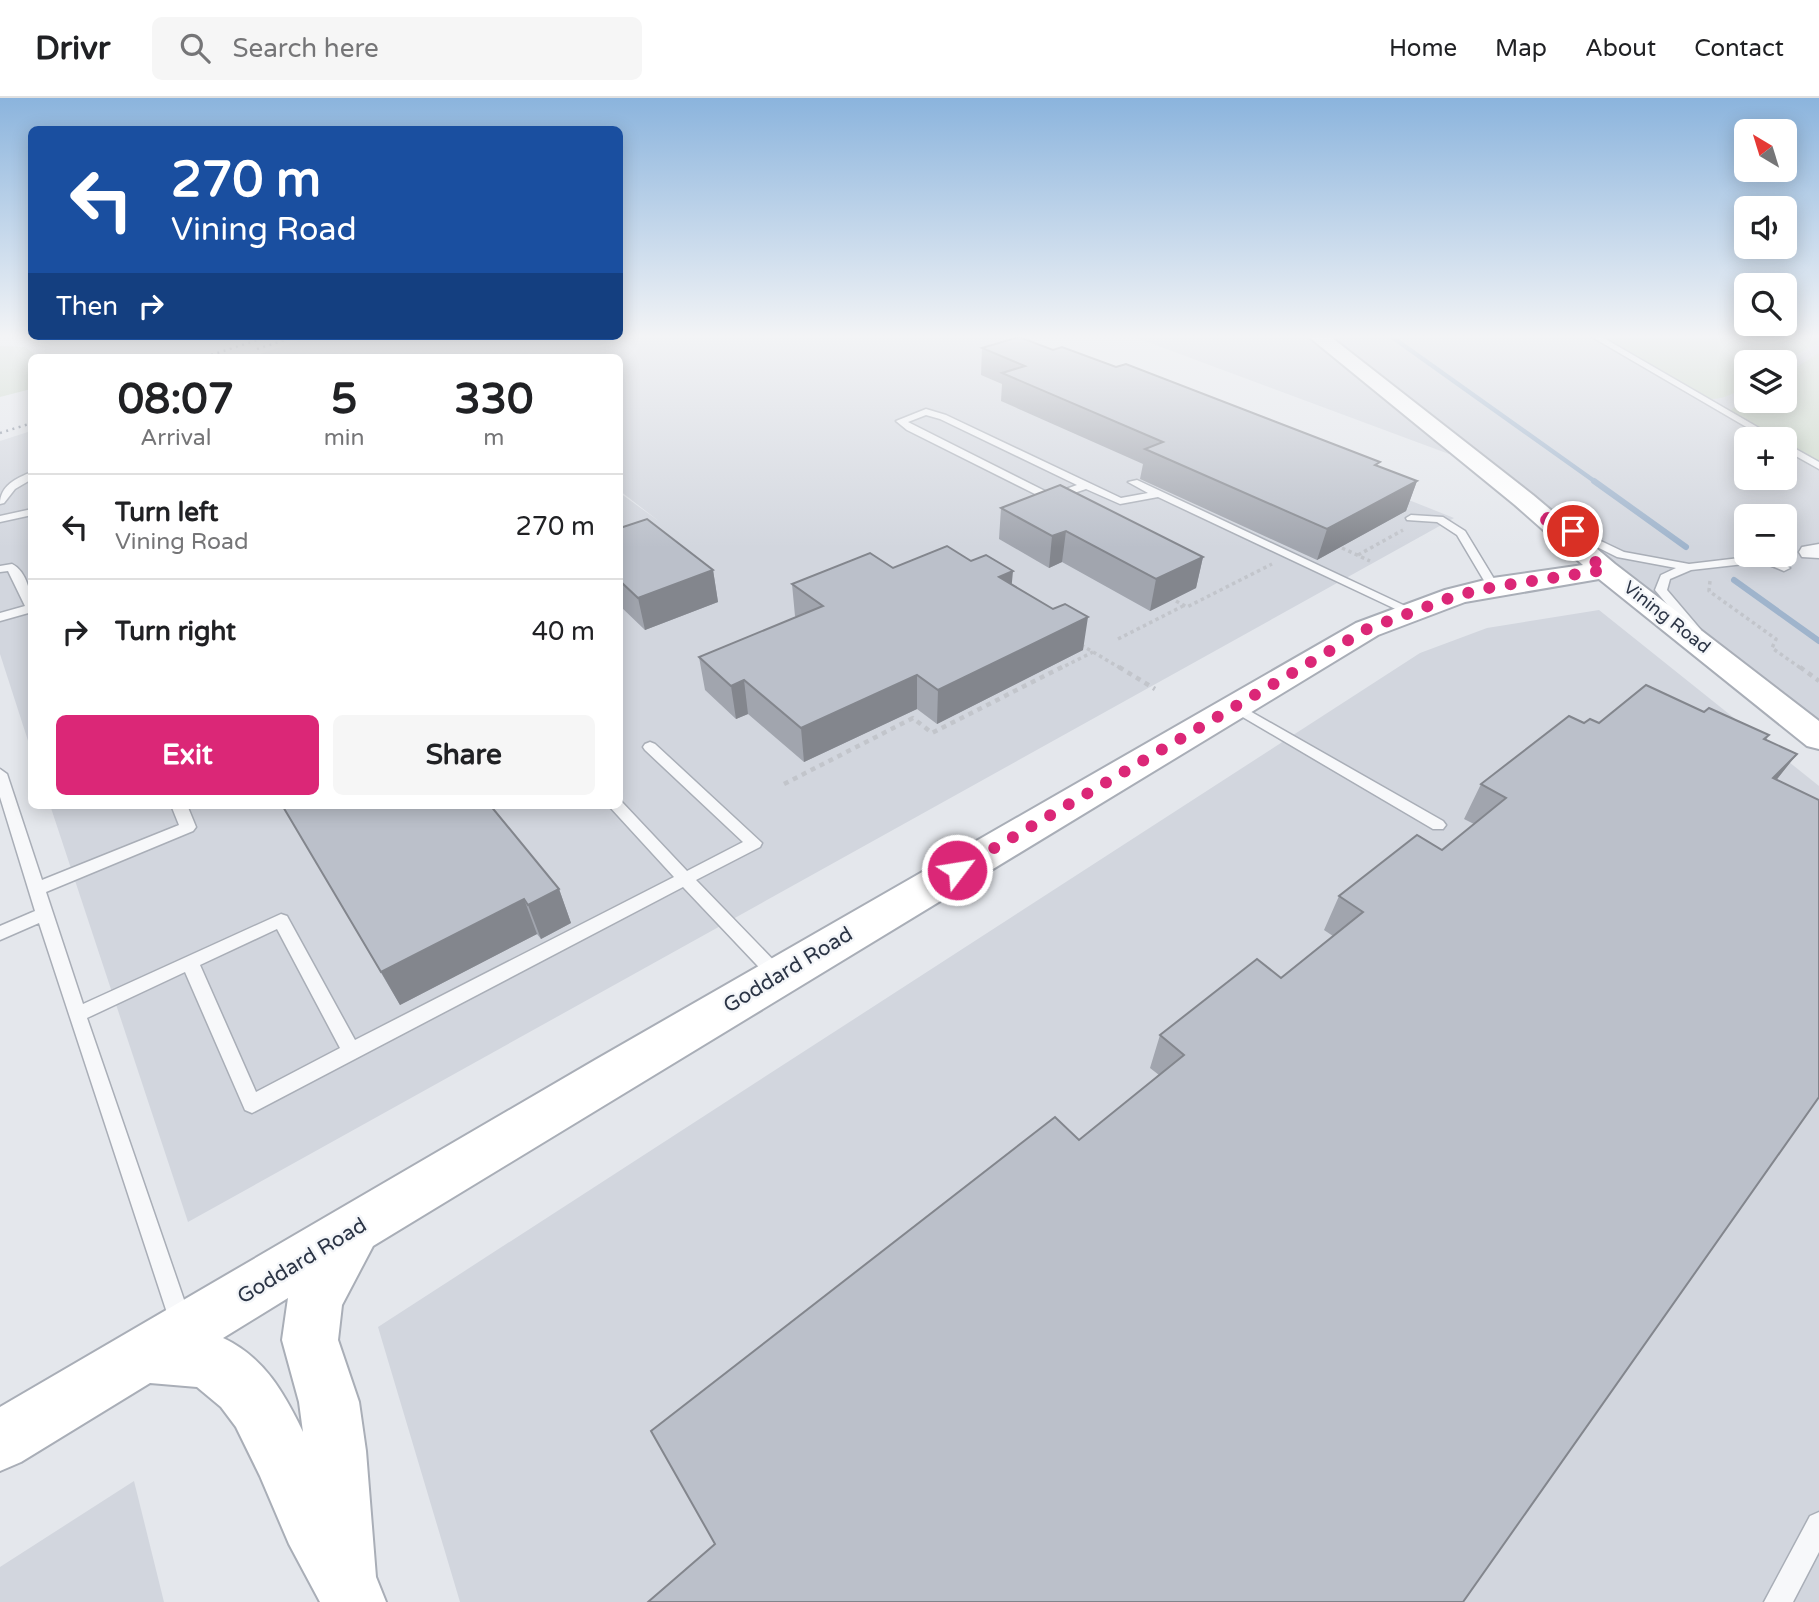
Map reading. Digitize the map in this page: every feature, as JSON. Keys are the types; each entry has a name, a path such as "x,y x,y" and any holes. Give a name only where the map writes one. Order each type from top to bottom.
{"main road":[{"name":"Vining Road","path":"1406,407 1605,570 1819,738"},
{"name":"Goddard Road","path":"0,1441 778,976 1367,629 1410,611 1493,587 1605,570"},
{"path":"349,1589 334,1439 328,1402 310,1340 315,1300 327,1273 355,1230"},
{"path":"165,1343 206,1360 240,1383 265,1419 312,1523 349,1589"}],"lane":[{"path":"1718,407 1752,427"},
{"path":"1087,485 1056,496 1045,495 910,428 901,421 926,412 943,417 1087,485 1120,501 1160,494"},
{"path":"1797,453 1819,466"},
{"path":"0,501 11,487 28,477"},
{"path":"1133,482 1410,611"},
{"path":"0,519 28,513"},
{"path":"1538,513 1614,552 1657,563 1690,567"},
{"path":"1411,518 1439,519 1461,533 1493,587"},
{"path":"1722,660 1661,590 1665,578 1671,573 1690,567 1764,558 1784,568"},
{"path":"0,569 12,567 28,600"},
{"path":"0,617 28,609"},
{"path":"1234,706 1438,825"},
{"path":"190,962 252,1104 754,844 650,747"},
{"path":"0,774 77,1014 165,1343"},
{"path":"37,889 188,827 181,809"},
{"path":"620,809 778,976"},
{"path":"0,933 45,914"},
{"path":"77,1014 281,920 351,1051"},
{"path":"1779,1602 1819,1525"}],"path":[{"path":"1358,555 1403,530"},
{"path":"1342,548 1370,561"},
{"path":"1176,601 1187,607 1289,556"},
{"path":"1712,577 1709,591 1776,639 1772,648 1819,681"},
{"path":"1118,639 1183,605"},
{"path":"1074,641 1155,689"},
{"path":"784,784 913,718 932,733 1093,652"}],"shaded area":[{"path":"623,407 1176,407 1454,518 188,1222 51,809 623,809 623,495 660,522 623,493"},
{"path":"1323,407 1734,407 1734,413 1797,413 1797,407 1819,407 1819,724 1473,453 1449,454"},
{"path":"28,432 28,741 0,654 0,441"},
{"path":"1599,610 1819,786 1819,1602 460,1602 378,1327 1420,653 1487,628"},
{"path":"134,1481 164,1602 0,1602 0,1567"}],"green space":[{"path":"1797,407 1819,407 1819,461 1797,449 1797,427 1759,427 1730,411 1734,408 1734,413 1797,413"}],"building":[{"path":"1082,407 1238,407 1380,462 1375,465 1417,481 1327,529 1145,449 1163,442"},
{"path":"1060,485 1203,557 1156,579 1066,531 1052,536 1001,508"},
{"path":"647,519 713,570 638,598 623,584 623,527"},
{"path":"947,546 971,561 986,555 1013,571 999,577 1053,609 1065,604 1088,617 938,690 917,675 801,728 744,680 731,686 699,657 823,606 792,584 870,553 893,568"},
{"path":"1646,685 1704,712 1709,708 1769,735 1764,739 1797,754 1773,778 1819,800 1819,1097 1463,1602 648,1602 715,1544 651,1431 1055,1117 1079,1140 1184,1055 1160,1035 1257,959 1281,978 1363,912 1339,896 1417,835 1442,850 1506,798 1481,784 1569,716 1584,723 1590,719 1599,723"},
{"path":"284,809 493,809 559,889 528,905 524,899 381,972"}],"waterway":[{"path":"1491,407 1597,483"},
{"path":"1594,481 1686,547"},
{"path":"1734,580 1819,641"}],"railway":[{"path":"0,433 28,424"}],"route":[{"path":"957,870 1367,629 1455,596 1550,577 1605,570 1538,513 1573,531"}]}
